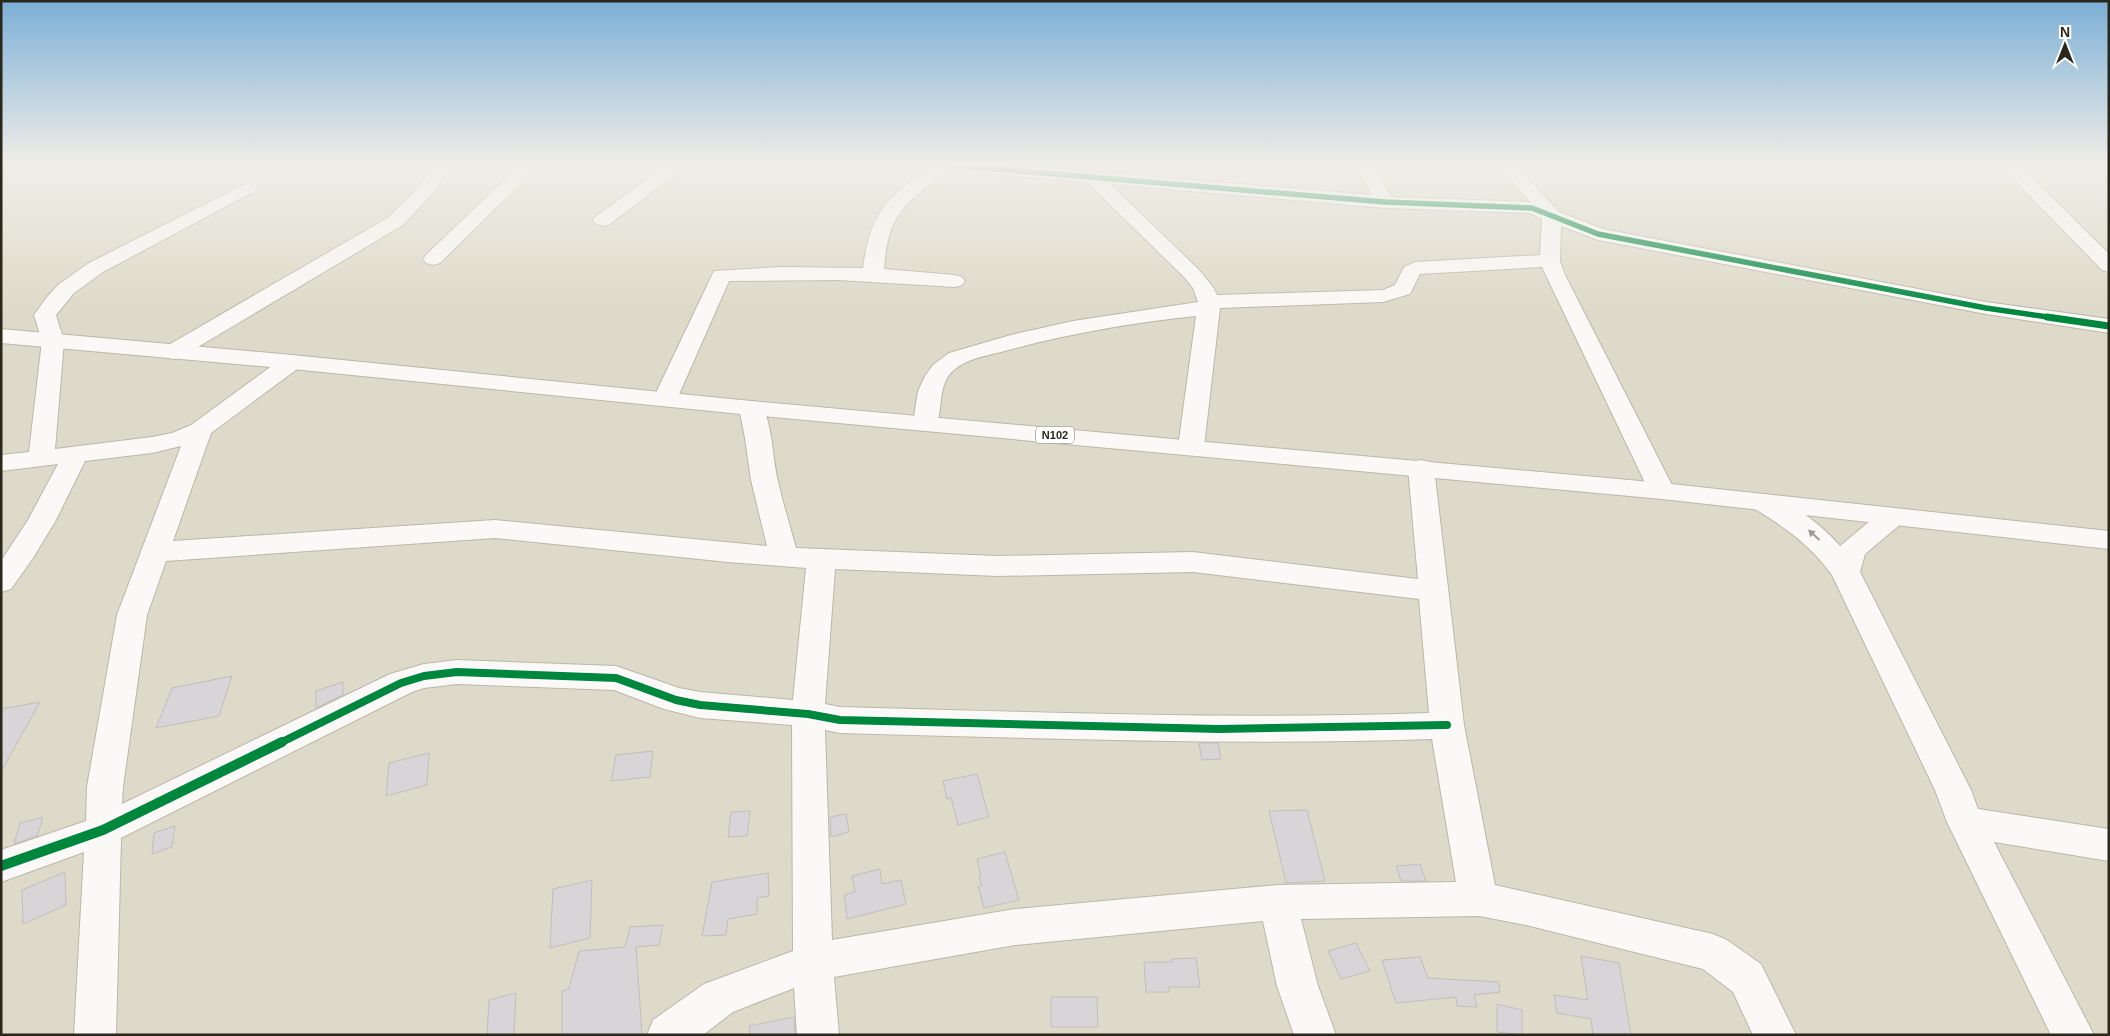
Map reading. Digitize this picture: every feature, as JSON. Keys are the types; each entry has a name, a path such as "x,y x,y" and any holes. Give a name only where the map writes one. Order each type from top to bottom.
{"street":[{"path":"41,458 53,341 45,315 52,303 76,281 107,261 197,214"},
{"path":"173,352 396,221 402,214"},
{"path":"434,259 479,214"},
{"path":"603,220 611,214"},
{"path":"872,273 878,236 888,214"},
{"path":"1130,214 1192,274 1203,287 1209,305 1191,447"},
{"path":"1548,214 1598,234 1967,305 2109,326"},
{"path":"2058,214 2109,266"},
{"path":"1552,216 1550,261 1662,491"},
{"path":"925,423 932,383 946,365 965,355 1027,336 1209,305 1383,296 1402,292 1408,286 1411,271 1415,268 1550,261"},
{"path":"665,399 721,275 815,272 872,273 955,281"},
{"name":"N102","path":"1,336 292,362 751,408 1662,491 2109,540"},
{"path":"1,463 152,445 180,438 200,430 292,362"},
{"path":"751,408 758,438 764,480 784,557"},
{"path":"95,1035 105,787 132,615 200,430"},
{"path":"1,582 22,556 44,518 76,454"},
{"path":"1421,468 1447,725 1479,899"},
{"path":"1765,503 1813,533 1830,550 1845,572 1953,790 1965,822 2073,1035"},
{"path":"1845,572 1850,553 1855,547 1892,517"},
{"path":"156,552 495,529 728,554 820,559 998,566 1193,562 1434,592"},
{"path":"818,1035 812,962 808,714 820,559"},
{"path":"1,866 103,830 401,683 424,676 457,672 616,678 676,700 700,705 808,714 840,720 1100,727 1349,730 1447,725"},
{"path":"1965,822 2109,846"},
{"path":"668,1035 720,998 812,962 1015,927 1278,902 1479,899 1526,908 1713,953 1748,978 1775,1035"},
{"path":"1278,902 1295,975 1307,1017 1315,1035"}],"building":[{"path":"232,676 219,716 156,728 172,688"},
{"path":"343,682 343,695 316,708 316,691"},
{"path":"40,702 1,772 1,709"},
{"path":"1199,743 1218,743 1221,759 1202,760"},
{"path":"653,751 650,777 611,781 616,755"},
{"path":"429,753 427,785 386,796 389,763"},
{"path":"977,774 989,817 958,825 951,798 947,799 943,781"},
{"path":"1307,810 1325,881 1286,883 1269,811"},
{"path":"750,811 747,836 728,837 731,812"},
{"path":"846,814 849,832 831,837 830,817"},
{"path":"43,817 37,836 14,844 20,823"},
{"path":"175,826 172,847 152,854 154,833"},
{"path":"1005,852 1019,900 984,908 978,886 982,886 977,859"},
{"path":"1420,864 1426,881 1401,881 1396,866"},
{"path":"880,869 882,884 901,880 906,904 847,919 844,895 855,892 852,876"},
{"path":"65,872 66,905 23,924 22,890"},
{"path":"768,873 769,896 757,898 757,914 728,919 726,935 702,936 712,882"},
{"path":"592,880 590,938 550,948 553,889"},
{"path":"663,925 659,945 636,947 642,1035 562,1035 562,991 569,989 579,951 625,947 630,927"},
{"path":"1356,943 1370,971 1341,979 1328,951"},
{"path":"1581,956 1619,963 1631,1035 1593,1035 1591,1019 1557,1013 1554,995 1588,1000"},
{"path":"1420,957 1428,978 1499,982 1500,992 1474,995 1477,1007 1457,1006 1456,997 1396,1003 1382,960"},
{"path":"1196,958 1200,987 1169,987 1169,992 1146,992 1144,962 1172,962 1172,959"},
{"path":"516,993 514,1035 487,1035 489,1000"},
{"path":"1051,997 1097,997 1098,1027 1051,1027"},
{"path":"1497,1004 1522,1010 1522,1035 1497,1032"},
{"path":"794,1017 795,1035 750,1035 749,1026"}],"cycle path":[{"path":"1548,214 1598,234 1986,308 2109,326"},
{"path":"1,866 103,830 401,683 424,676 457,672 616,678 676,700 700,705 808,714 840,720 1219,729 1371,728 1447,725"}]}
